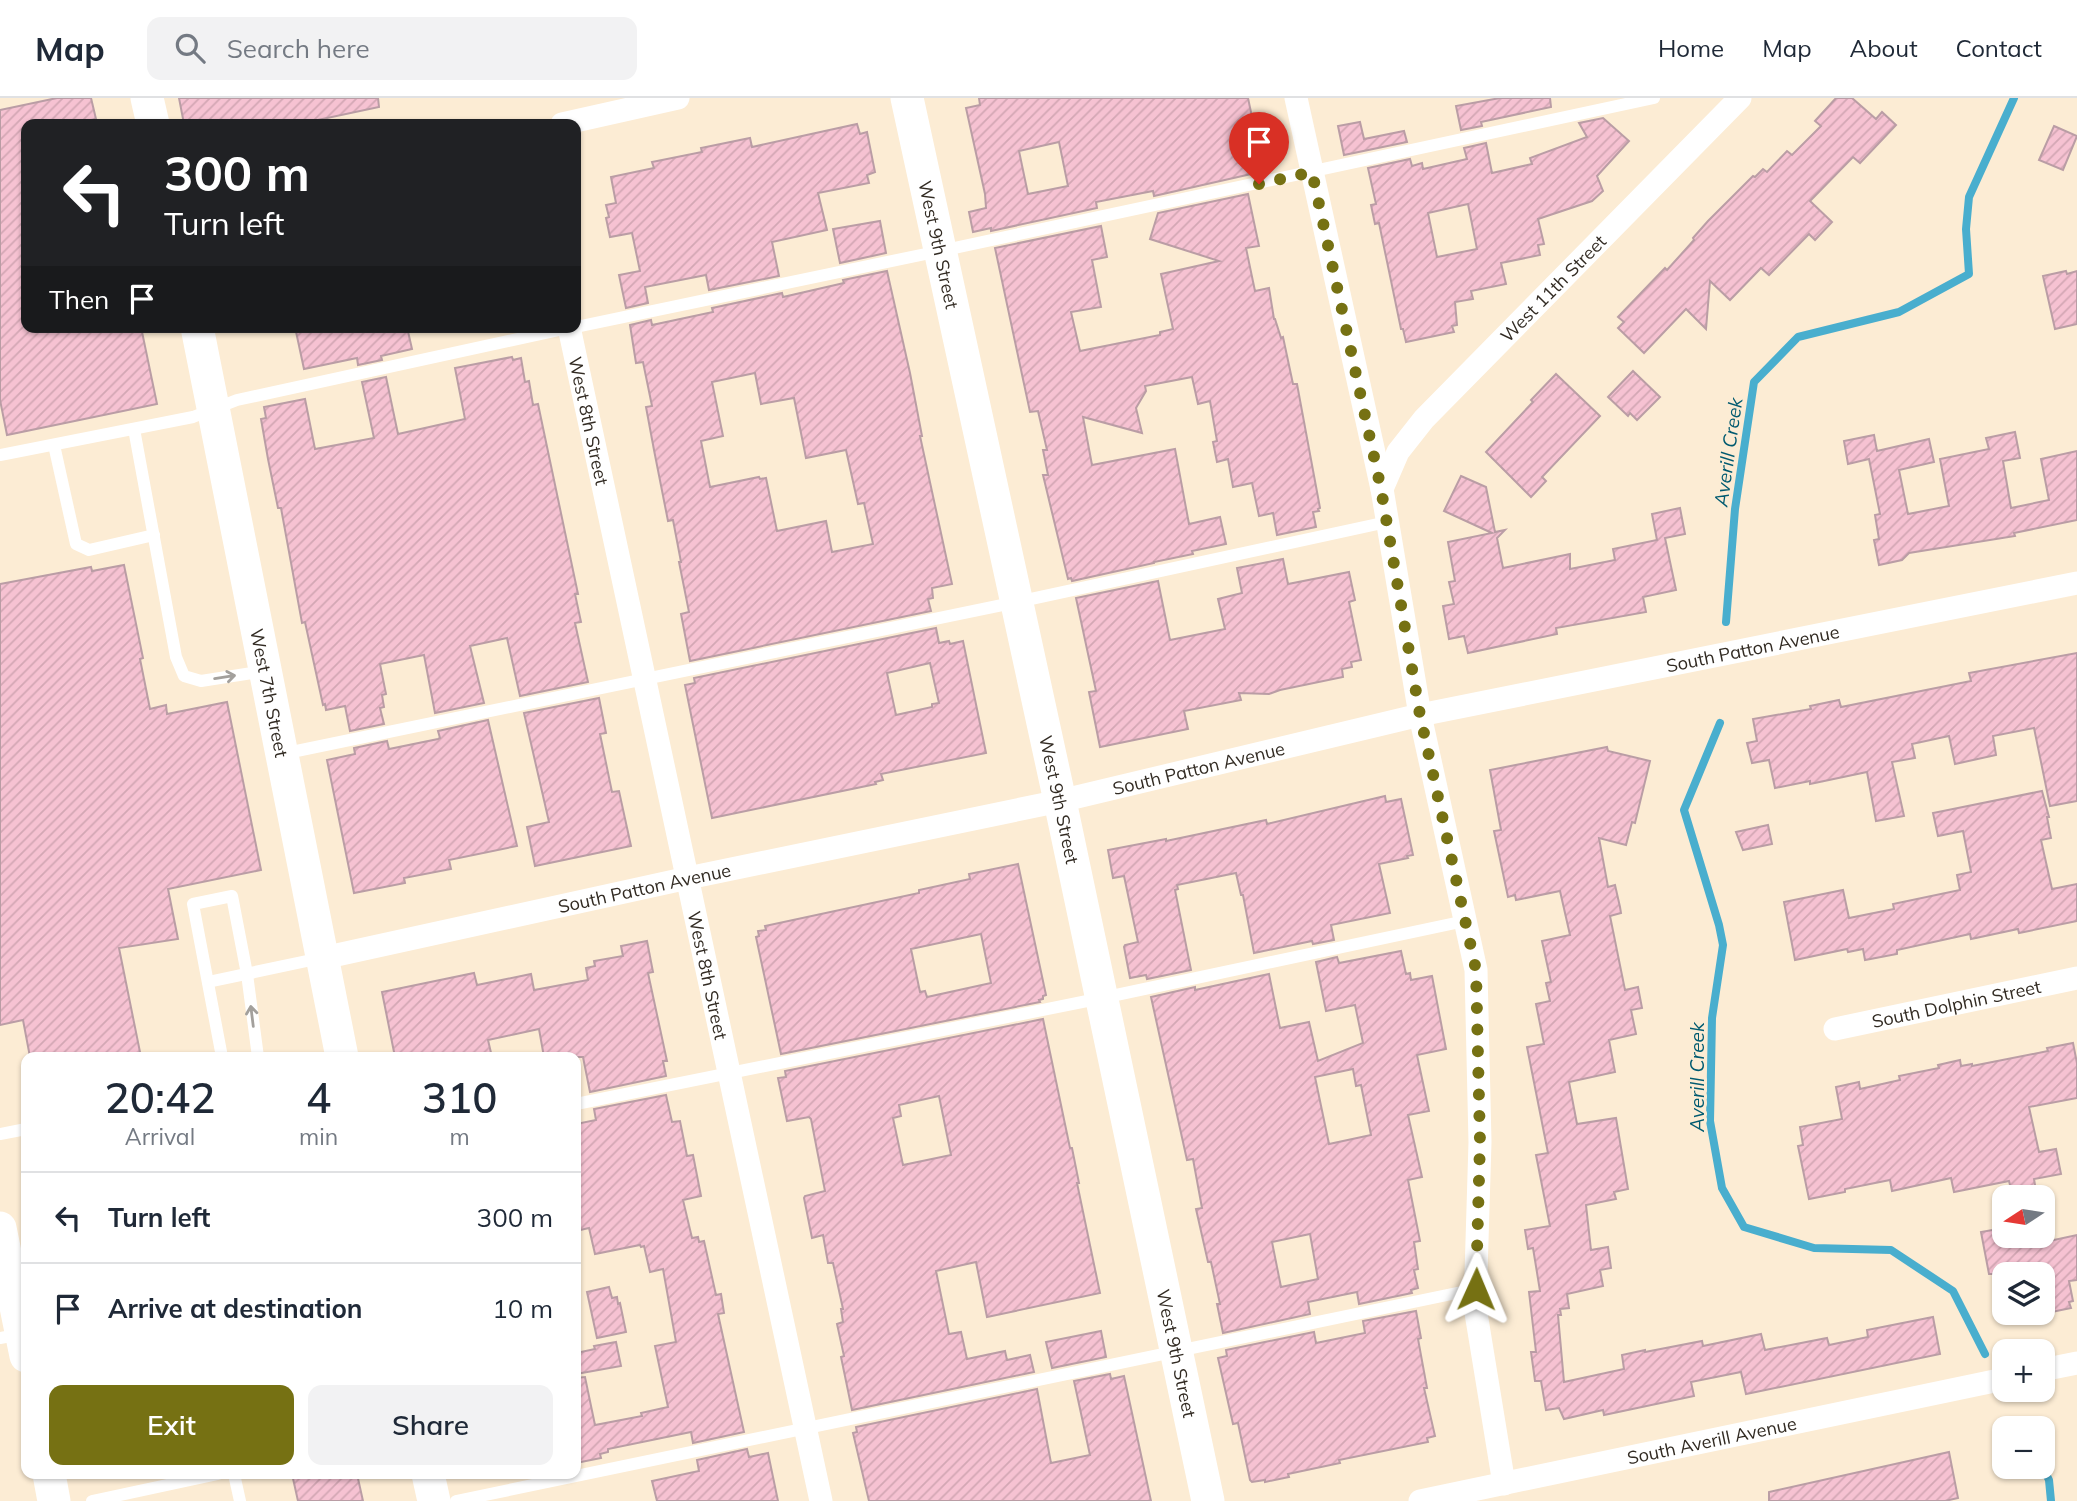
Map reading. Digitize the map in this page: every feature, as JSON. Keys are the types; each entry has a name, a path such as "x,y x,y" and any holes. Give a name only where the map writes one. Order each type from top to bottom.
{"main road":[{"path":"148,98 152,119"},
{"name":"West 9th Street","path":"907,98 1060,801 1208,1501"},
{"name":"West 7th Street","path":"198,333 341,1052"},
{"path":"0,1228 20,1345"},
{"path":"50,1479 54,1501"},
{"path":"429,1479 434,1501"}],"street":[{"path":"581,120 678,98"},
{"path":"1296,98 1381,489 1420,715 1476,970 1480,1142 1475,1307 1504,1484"},
{"name":"West 11th Street","path":"1381,489 1398,452 1424,419 1740,98"},
{"name":"West 8th Street","path":"573,333 821,1501"},
{"name":"South Patton Avenue","path":"323,958 688,878 1060,801 1420,715 2077,583"},
{"name":"South Dolphin Street","path":"1835,1029 2077,978"},
{"path":"2055,1367 2077,1363"},
{"name":"South Averill Avenue","path":"1420,1501 1992,1381"}],"lane":[{"path":"581,325 1654,98"},
{"path":"0,455 193,417 237,400 544,333"},
{"path":"134,429 176,657 184,677 201,681 265,671"},
{"path":"54,445 76,544 89,550 154,536"},
{"path":"281,754 1017,602 1387,522"},
{"path":"221,1052 194,904 232,896 247,974 257,1052"},
{"path":"581,1103 1102,998 1465,921"},
{"path":"208,982 323,958"},
{"path":"0,1134 21,1130"},
{"path":"581,1475 1476,1289"},
{"path":"92,1501 195,1479"},
{"path":"235,1479 240,1501"},
{"path":"456,1501 563,1479"}],"building":[{"path":"57,98 91,98 96,119 21,119 21,333 142,333 157,404 7,435 0,400 0,110"},
{"path":"179,98 378,98 379,107 323,119 183,119"},
{"path":"979,98 1248,98 1256,136 1263,135 1269,170 1154,196 1153,191 1096,202 1097,208 991,231 991,228 973,232 969,212 986,208 966,108 980,105","holes":["1059,142 1068,186 1028,194 1019,151"]},
{"path":"1500,98 1550,98 1551,107 1481,122 1482,126 1461,130 1456,106"},
{"path":"1836,98 1852,98 1876,119 1882,112 1896,125 1860,163 1853,157 1810,201 1832,222 1815,240 1809,234 1769,275 1761,268 1730,300 1710,281 1706,329 1686,309 1644,353 1618,328 1624,322 1618,317 1665,268 1667,270 1708,221 1753,176 1763,169 1767,172 1787,151 1792,155 1821,126 1815,121"},
{"path":"1603,118 1629,141 1597,176 1603,191 1592,201 1538,219 1544,244 1538,245 1540,255 1501,263 1506,284 1471,291 1473,299 1455,302 1457,325 1452,326 1454,332 1406,342 1379,223 1375,224 1371,205 1376,204 1368,168 1410,159 1412,166 1422,163 1423,169 1467,159 1464,148 1486,143 1492,173 1532,164 1530,158 1587,137 1579,123","holes":["1468,204 1477,249 1437,257 1428,213"]},
{"path":"1360,122 1364,139 1404,131 1407,142 1344,155 1338,126"},
{"path":"857,124 860,134 867,132 875,172 867,175 869,183 818,193 827,230 772,242 779,276 709,290 706,275 645,287 648,303 626,308 619,275 640,271 632,233 610,237 606,205 616,203 611,177 654,168 652,162 702,152 701,148 750,138 752,147"},
{"path":"2054,126 2077,136 2063,170 2039,160"},
{"path":"1248,194 1259,246 1246,248 1255,291 1269,288 1274,319 1281,338 1283,337 1293,384 1297,384 1320,508 1319,511 1313,512 1316,527 1277,535 1273,513 1259,516 1252,483 1233,487 1228,459 1217,462 1213,442 1217,441 1210,401 1198,404 1192,377 1145,386 1146,391 1136,408 1142,433 1083,417 1092,465 1175,449 1189,524 1220,517 1226,544 1072,581 1071,578 1068,579 1043,475 1048,475 1043,450 1047,450 1038,411 1030,412 995,248 1101,226 1107,257 1092,260 1101,307 1071,312 1080,351 1160,335 1160,332 1173,329 1161,274 1219,261 1150,239 1158,213"},
{"path":"880,221 886,253 840,263 833,229"},
{"path":"887,271 952,584 932,588 933,598 928,599 931,611 690,661 681,614 689,612 681,562 673,520 668,521 654,450 646,407 652,406 643,362 636,363 630,325 651,320 652,325 713,312 712,308 782,293 783,297 844,283 843,280","holes":["755,373 761,404 794,398 806,458 846,450 858,504 864,503 873,544 832,552 826,521 777,531 766,478 710,487 701,441 723,436 712,382"]},
{"path":"2066,271 2067,274 2077,271 2077,324 2055,329 2043,276"},
{"path":"296,333 408,333 412,349 381,356 382,360 358,365 357,358 304,369"},
{"path":"512,357 513,360 521,358 533,405 538,404 578,594 575,594 581,622 575,623 588,682 520,696 507,638 470,646 484,703 435,713 424,655 380,664 386,694 382,695 384,707 380,708 384,724 350,731 345,706 326,710 325,704 323,705 305,622 302,623 281,508 278,508 268,459 261,419 266,418 264,407 305,399 315,449 374,438 362,382 386,377 398,434 465,419 455,368"},
{"path":"1633,371 1660,397 1637,420 1630,413 1628,416 1608,397"},
{"path":"1556,374 1600,416 1542,477 1546,481 1531,497 1486,452"},
{"path":"2015,432 2020,458 2003,461 2011,508 2049,500 2041,459 2077,451 2077,520 2014,533 2015,536 1909,553 1902,560 1879,565 1874,540 1879,539 1875,515 1880,514 1869,459 1848,464 1844,441 1874,435 1877,451 1929,439 1934,462 1899,470 1908,514 1949,506 1940,459 1989,449 1986,438"},
{"path":"1461,476 1486,487 1495,532 1505,530 1497,538 1503,568 1570,554 1570,569 1615,560 1613,549 1657,540 1652,514 1680,508 1685,534 1665,538 1676,590 1643,597 1646,612 1556,628 1557,634 1468,653 1464,636 1449,639 1443,606 1454,604 1449,582 1455,581 1448,542 1492,533 1444,511"},
{"path":"1283,559 1288,584 1349,572 1355,600 1349,602 1361,660 1351,662 1352,667 1342,669 1343,677 1269,694 1239,693 1241,700 1184,711 1188,729 1100,747 1089,692 1096,691 1076,598 1158,581 1170,640 1225,629 1218,599 1242,593 1237,568"},
{"path":"124,565 143,658 140,659 150,709 166,705 167,714 227,702 261,870 168,889 178,939 119,948 140,1052 29,1052 23,1020 0,1025 0,584 91,567 92,571"},
{"path":"936,628 939,643 963,641 986,753 881,774 883,780 875,782 876,784 712,818 685,685 695,683 694,678","holes":["930,663 939,703 896,715 887,673"]},
{"path":"2077,653 2077,801 2050,806 2034,728 1993,736 1996,755 1955,764 1949,736 1912,744 1915,758 1892,762 1904,816 1876,821 1867,772 1775,788 1769,760 1752,763 1747,743 1757,741 1753,719 1811,709 1810,706 1839,700 1841,707 1971,681 1969,673"},
{"path":"599,698 606,733 600,734 612,792 619,791 631,846 535,866 527,827 549,822 524,713"},
{"path":"488,720 517,846 449,860 451,869 404,878 405,883 354,893 327,760 355,754 354,748 387,741 389,749 438,739 438,731"},
{"path":"1607,747 1608,751 1650,761 1635,823 1632,822 1626,845 1599,838 1608,887 1615,885 1620,907 1621,913 1610,916 1625,990 1638,987 1642,1008 1631,1010 1636,1034 1609,1040 1615,1072 1569,1082 1577,1124 1616,1118 1628,1189 1614,1192 1616,1199 1586,1205 1591,1250 1608,1247 1611,1268 1600,1270 1603,1286 1567,1294 1569,1308 1560,1309 1561,1315 1558,1315 1564,1382 1624,1369 1622,1355 1645,1350 1702,1341 1703,1346 1761,1334 1765,1350 1827,1338 1829,1345 1868,1337 1867,1330 1933,1317 1940,1354 1746,1394 1741,1372 1691,1382 1694,1396 1604,1415 1603,1410 1564,1419 1559,1408 1546,1410 1541,1381 1535,1381 1531,1352 1536,1352 1529,1292 1540,1291 1533,1248 1528,1249 1525,1230 1550,1226 1536,1155 1548,1153 1527,1047 1544,1044 1536,1004 1550,1001 1546,983 1551,982 1542,941 1570,935 1560,891 1516,900 1515,895 1508,897 1494,831 1501,830 1490,770"},
{"path":"2042,791 2051,838 2041,840 2052,889 2077,884 2077,921 2019,933 2018,929 1971,939 1970,934 1865,960 1863,949 1848,952 1847,949 1795,960 1784,902 1843,890 1849,918 1894,909 1893,904 1960,890 1957,875 1971,872 1963,831 1938,836 1933,813"},
{"path":"1385,796 1386,802 1401,799 1413,855 1379,864 1390,913 1331,925 1334,940 1313,944 1312,941 1254,953 1236,873 1177,885 1178,889 1175,890 1191,970 1147,979 1146,975 1130,978 1124,947 1138,942 1124,876 1113,878 1108,850 1266,820 1267,824"},
{"path":"1768,825 1772,844 1743,850 1736,832"},
{"path":"1018,864 1046,995 1040,1002 781,1054 756,937 759,936 758,931 766,930 765,926 919,893 919,890 970,879 969,874","holes":["981,934 991,983 927,997 925,991 920,992 911,949"]},
{"path":"647,941 653,972 648,973 667,1061 663,1061 666,1076 590,1092 581,1052 543,1052 539,1029 488,1040 491,1052 394,1052 382,992 474,973 477,985 531,974 534,990 588,980 586,968 595,966 594,961 623,956 621,946"},
{"path":"1401,951 1406,974 1410,973 1411,980 1432,976 1446,1049 1417,1055 1429,1111 1408,1115 1422,1177 1408,1180 1420,1241 1414,1242 1418,1269 1414,1270 1418,1288 1411,1290 1412,1293 1359,1304 1357,1292 1308,1302 1310,1314 1223,1333 1211,1262 1208,1262 1196,1209 1202,1208 1193,1159 1187,1160 1151,997 1269,974 1280,1028 1309,1022 1318,1061 1363,1043 1355,1005 1326,1011 1316,962 1337,957 1339,963","holes":["1353,1069 1356,1086 1361,1085 1371,1135 1329,1144 1315,1077","1310,1234 1318,1279 1281,1287 1272,1242"]},
{"path":"1043,1019 1072,1148 1100,1293 987,1317 976,1262 936,1271 949,1334 961,1332 967,1359 1005,1351 1007,1360 1030,1355 1034,1372 852,1410 841,1357 844,1356 837,1324 843,1322 843,1309 833,1263 828,1263 823,1235 812,1238 804,1198 825,1191 811,1119 809,1117 787,1121 778,1078 786,1077 785,1071","holes":["939,1096 951,1155 903,1165 893,1118 901,1116 899,1105"]},
{"path":"2073,1043 2077,1063 2077,1098 2029,1107 2039,1152 2056,1149 2061,1174 2034,1179 2035,1185 2010,1185 2009,1181 1954,1192 1951,1178 1892,1191 1890,1180 1809,1199 1798,1146 1803,1145 1800,1127 1842,1119 1836,1087 1859,1082 1860,1089 1900,1080 1899,1076 1939,1068 1938,1065 1960,1060 1961,1066 1972,1066 2048,1051 2047,1048"},
{"path":"666,1095 672,1122 680,1121 687,1156 693,1155 701,1196 683,1200 692,1238 698,1237 699,1242 704,1241 716,1295 721,1294 724,1313 718,1314 744,1432 693,1443 691,1432 608,1449 608,1452 600,1454 601,1458 581,1462 581,1377 585,1377 595,1425 642,1416 641,1413 668,1407 655,1346 676,1342 663,1269 650,1272 644,1246 595,1254 589,1228 581,1230 581,1123 596,1120 594,1109"},
{"path":"1992,1230 1992,1248 2055,1248 2055,1240 2077,1235 2077,1280 2069,1281 2073,1301 2069,1302 2071,1308 2055,1311 2055,1262 1992,1262 1992,1274 1989,1274 1981,1232"},
{"path":"609,1287 612,1298 617,1297 618,1304 620,1303 626,1332 597,1338 587,1292"},
{"path":"1416,1311 1427,1388 1424,1388 1435,1436 1427,1438 1428,1442 1339,1460 1340,1463 1288,1474 1289,1477 1252,1482 1238,1423 1233,1424 1218,1358 1227,1356 1226,1350 1314,1332 1316,1343 1365,1333 1363,1321"},
{"path":"1101,1331 1106,1357 1052,1368 1046,1342"},
{"path":"616,1342 621,1366 581,1373 581,1352 595,1349 594,1346"},
{"path":"1110,1374 1111,1379 1124,1376 1151,1501 869,1501 853,1433 857,1432 856,1427 1037,1389 1051,1463 1090,1455 1074,1381"},
{"path":"747,1449 749,1457 768,1453 778,1501 657,1501 652,1481 699,1471 697,1460"},
{"path":"1949,1452 1958,1498 1945,1501 1769,1501 1769,1492"},
{"path":"293,1479 358,1479 363,1501 298,1501"}],"waterway":[{"name":"Averill Creek","path":"1726,622 1735,509 1754,382 1798,337 1899,312 1969,274 1966,229 1969,197 2014,98"},
{"name":"Averill Creek","path":"1720,723 1684,810 1723,945 1712,1018 1710,1121 1722,1188 1744,1227 1814,1248 1891,1250 1953,1291 1985,1354"},
{"name":"Averill Creek","path":"2048,1479 2051,1501"}],"route":[{"path":"1259,184 1312,172 1381,489 1420,715 1476,970 1480,1142 1476,1289"}]}
